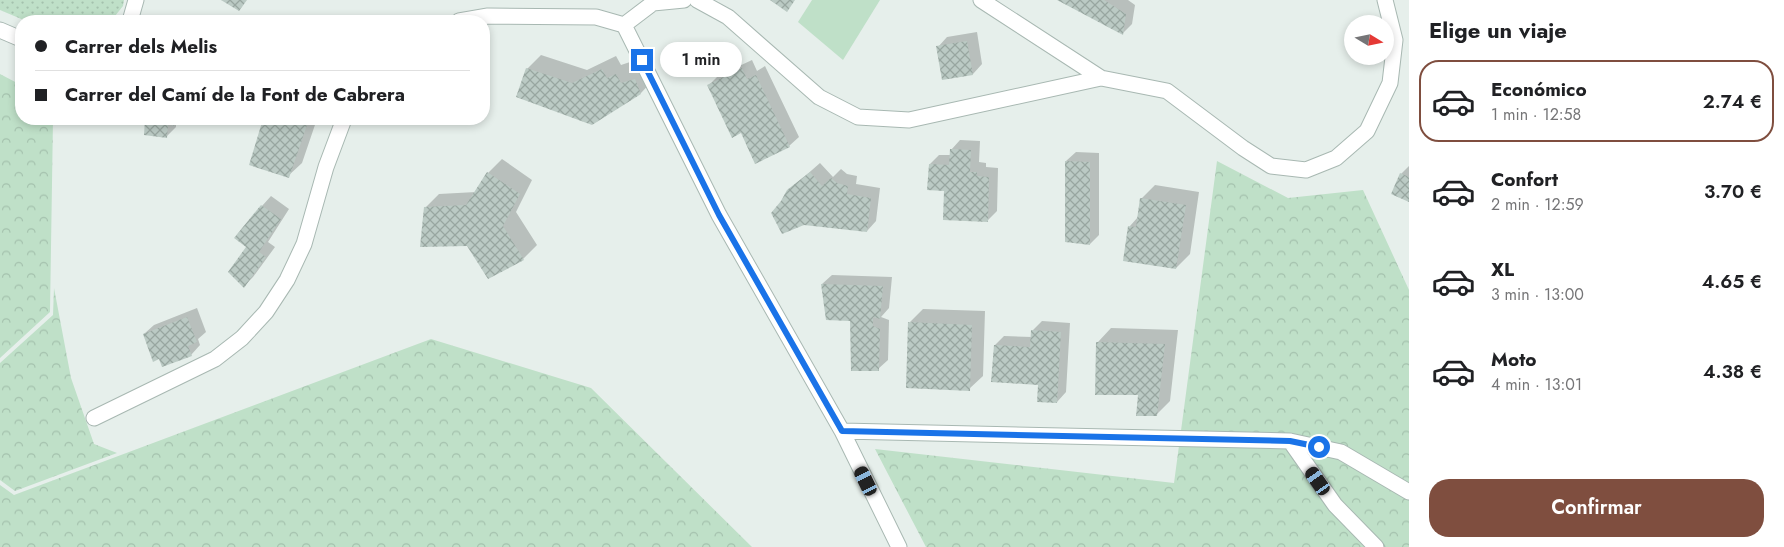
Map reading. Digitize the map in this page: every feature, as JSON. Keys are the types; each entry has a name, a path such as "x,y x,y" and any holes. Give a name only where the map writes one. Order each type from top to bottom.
{"street":[{"path":"132,15 136,0"},
{"path":"624,25 653,3 684,0"},
{"path":"697,0 728,16 820,97 858,117 909,120 1101,78"},
{"path":"981,0 1101,78 1167,91 1243,148 1271,166 1306,170 1336,158 1367,130 1390,83 1395,40 1385,0"},
{"path":"490,16 596,17 624,25 719,215 842,431 899,547"},
{"path":"0,30 15,36"},
{"path":"94,418 215,360 242,338 266,312 287,280 304,244 326,167 342,125"},
{"path":"842,431 1290,441 1341,452 1409,492"},
{"path":"1290,441 1335,506 1376,547"}],"green space":[{"path":"0,0 124,0 123,6 116,15 15,16 0,10"},
{"path":"812,0 880,0 843,60 798,22"},
{"path":"0,74 15,82 15,125 53,125 50,312 0,358"},
{"path":"1217,161 1288,198 1363,190 1409,290 1409,547 926,547 875,449 1174,483"},
{"path":"54,288 71,378 94,444 117,453 15,491 0,480 0,363 53,315"},
{"path":"431,339 591,388 752,547 0,547 0,485 14,495"}],"building":[{"path":"221,0 247,0 239,11"},
{"path":"770,0 795,0 787,12"},
{"path":"1057,0 1104,0 1126,14 1123,35"},
{"path":"967,41 973,75 942,80 936,46"},
{"path":"526,68 572,83 602,69 607,78 616,74 621,83 635,79 641,94 592,125 516,97"},
{"path":"742,68 747,79 756,75 790,147 755,164 741,133 732,138 707,85"},
{"path":"145,125 168,125 167,138 144,135"},
{"path":"261,125 307,125 289,178 249,165"},
{"path":"950,149 971,150 970,172 977,172 977,176 989,177 988,222 943,220 944,191 927,190 929,164 949,165"},
{"path":"1065,161 1090,162 1090,245 1065,242"},
{"path":"487,172 520,194 503,226 524,260 488,279 467,246 420,247 424,207 466,205"},
{"path":"810,172 822,186 831,178 837,183 848,186 847,194 871,198 867,232 804,225 782,234 771,213 787,190"},
{"path":"1400,173 1409,177 1409,202 1391,194"},
{"path":"1140,198 1186,205 1176,269 1123,261 1128,226 1136,227"},
{"path":"261,205 281,219 259,252 266,257 244,288 228,272 246,247 234,238"},
{"path":"821,284 883,286 880,319 873,317 873,326 880,329 879,371 851,371 850,321 826,320"},
{"path":"187,317 197,342 188,346 192,356 162,367 159,359 153,362 143,334"},
{"path":"908,322 972,325 970,391 906,388"},
{"path":"1031,330 1061,332 1057,403 1037,402 1038,385 991,382 994,345 1030,347"},
{"path":"1096,342 1165,344 1157,416 1136,416 1138,395 1095,395"}],"route":[{"path":"642,60 719,215 842,431 1290,441 1319,447"}]}
